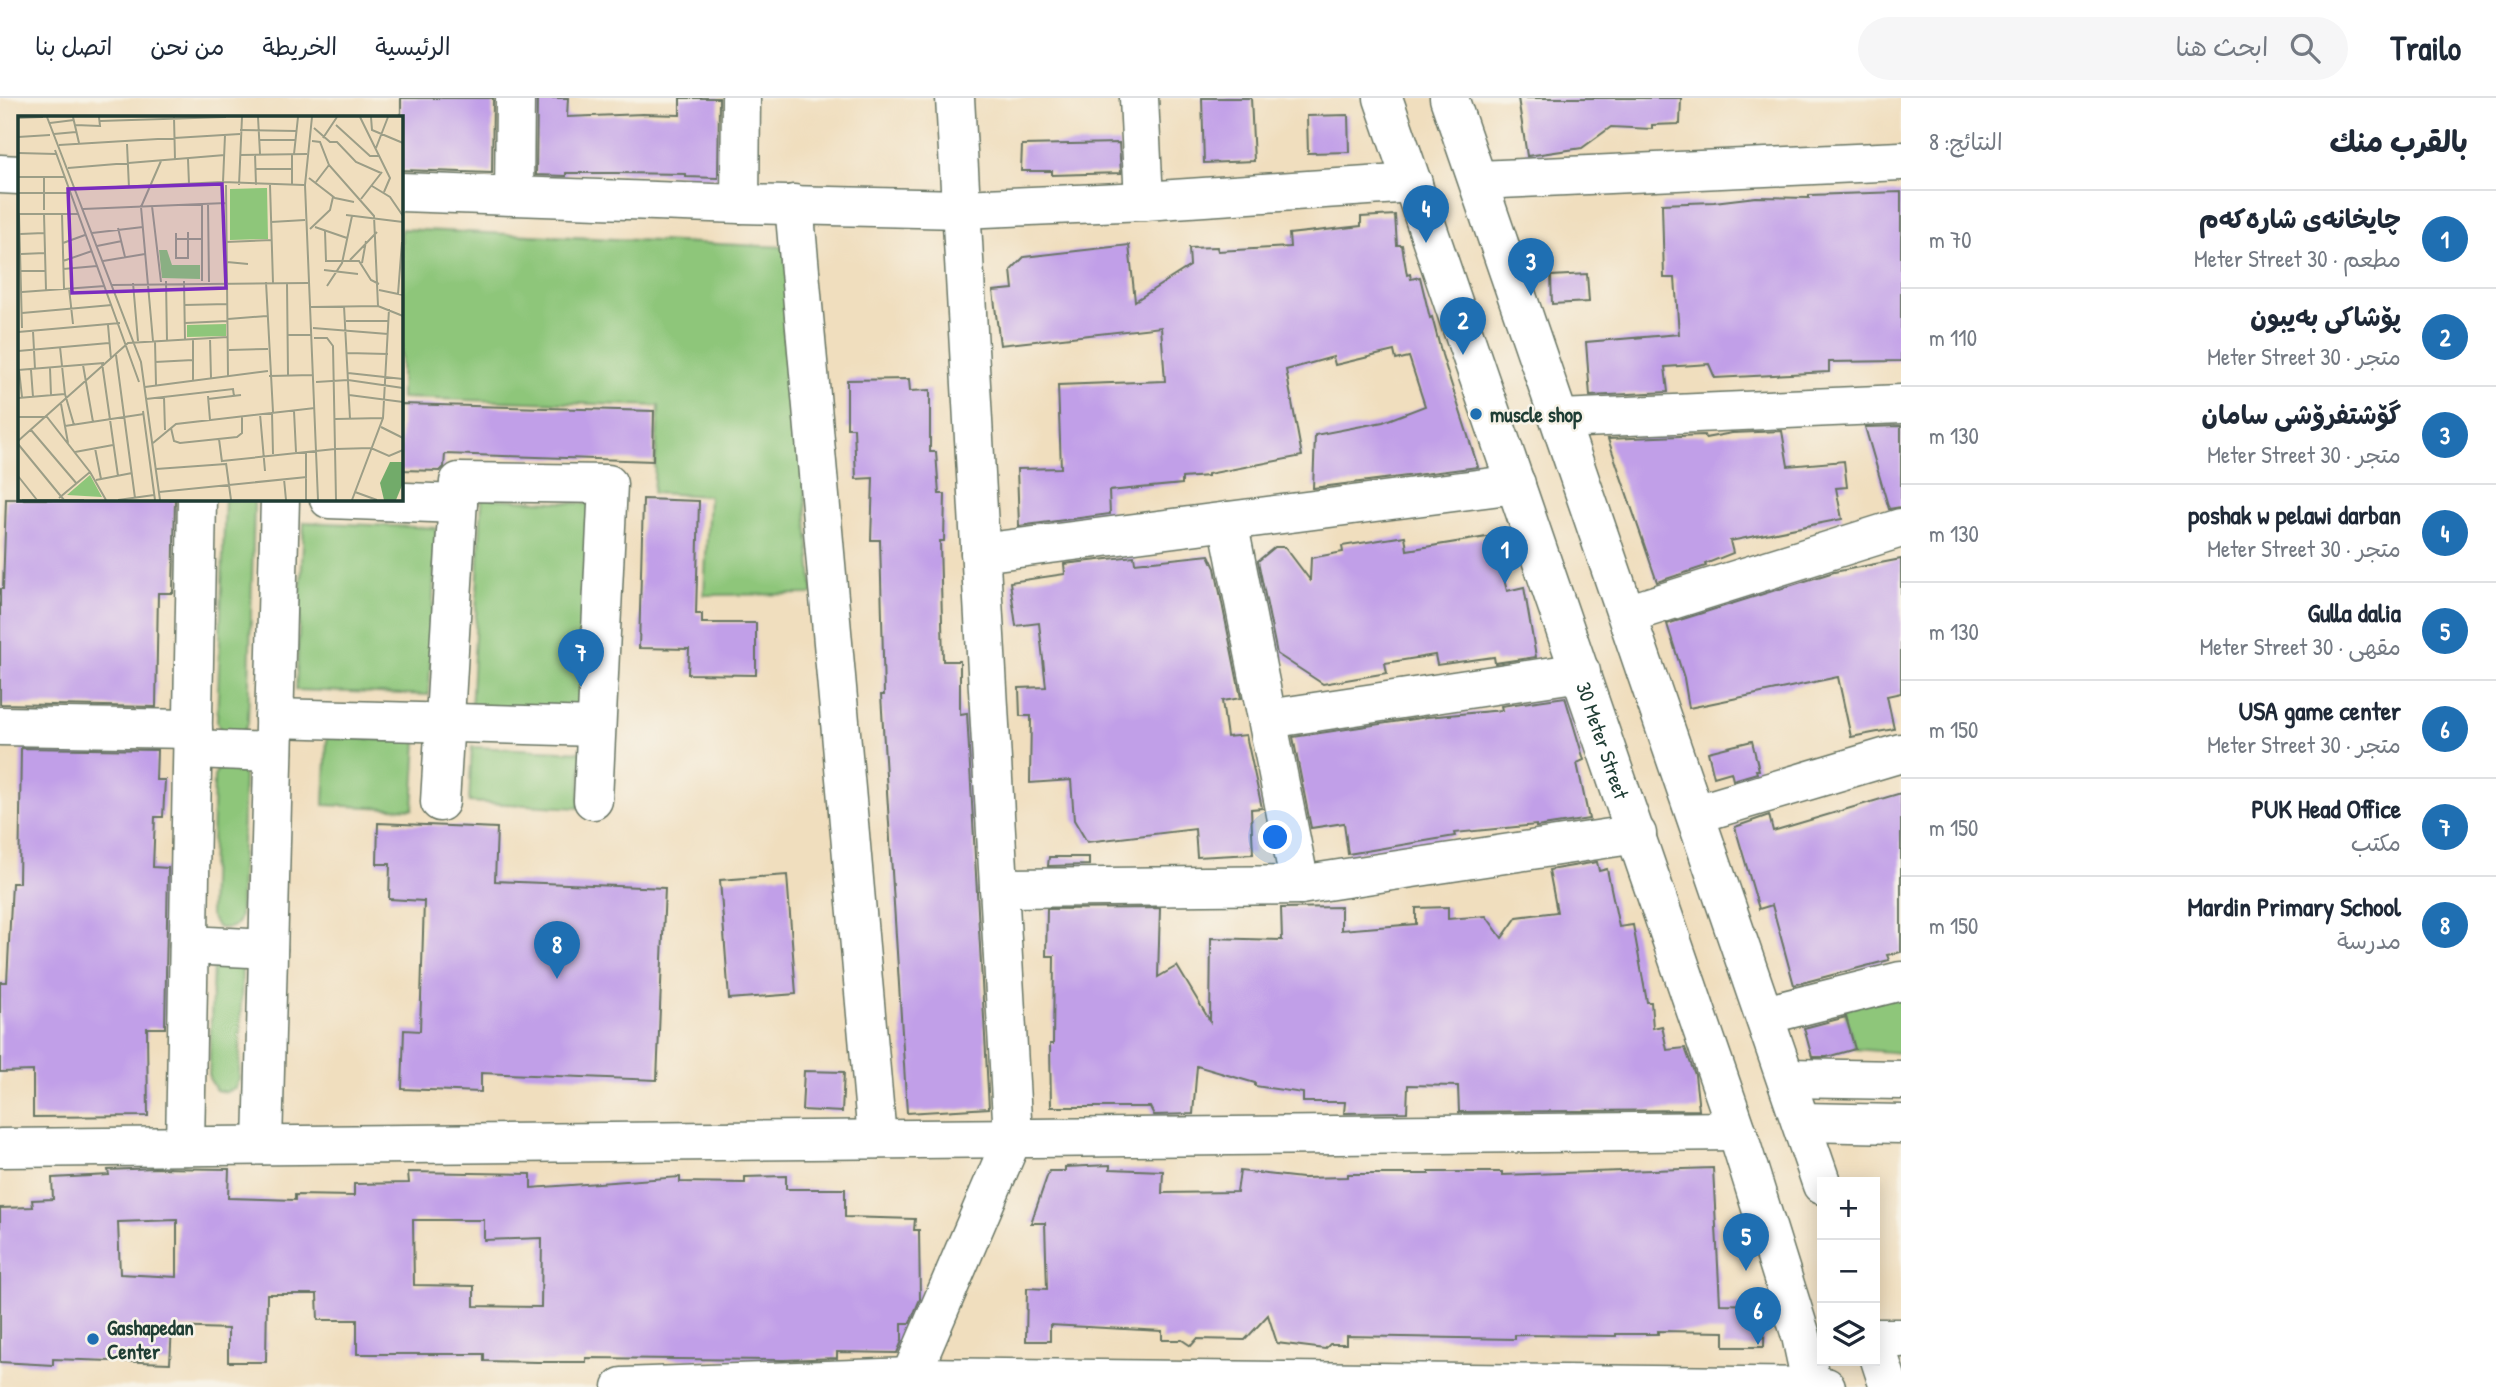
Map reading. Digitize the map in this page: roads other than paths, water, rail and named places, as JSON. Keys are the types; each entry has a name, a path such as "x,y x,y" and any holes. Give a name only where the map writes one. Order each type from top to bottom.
{"street":[{"path":"514,196 515,98"},
{"path":"740,204 741,98"},
{"path":"909,1382 1013,1137 955,98"},
{"path":"1139,98 1144,201"},
{"name":"30 Meter Street","path":"1383,98 1737,1131 1801,1336 1812,1387"},
{"path":"1450,98 1819,1177"},
{"path":"1478,180 1901,162"},
{"path":"0,174 18,175"},
{"path":"402,192 961,209 1144,201 1413,183"},
{"path":"794,204 877,1138"},
{"path":"1560,419 1901,404"},
{"path":"440,802 459,482 607,484 593,800"},
{"path":"980,553 1516,484"},
{"path":"185,1146 197,500"},
{"path":"263,1145 280,500"},
{"path":"355,500 458,504"},
{"path":"1228,521 1300,885"},
{"path":"1627,614 1901,528"},
{"path":"1268,719 1581,672"},
{"path":"0,726 193,739 445,723 596,727"},
{"path":"1696,814 1901,753"},
{"path":"999,888 1300,885 1637,834"},
{"path":"189,945 268,948"},
{"path":"1765,1014 1901,981"},
{"path":"1787,1078 1901,1080"},
{"path":"1801,1122 1901,1124"},
{"path":"0,1148 1737,1131"},
{"path":"1880,1338 1901,1338"},
{"path":"1880,1359 1889,1387"},
{"path":"622,1387 909,1382 1826,1387"}],"place":[{"name":"poshak w pelawi darban","path":"1426,243"},
{"name":"گۆشتفرۆشی سامان","path":"1531,296"},
{"name":"پۆشاکی بەیبون","path":"1463,355"},
{"name":"muscle shop","path":"1476,414"},
{"name":"چایخانەی شارەکەم","path":"1505,584"},
{"name":"PUK Head Office","path":"581,687"},
{"name":"Mardin Primary School","path":"557,979"},
{"name":"Gulla dalia","path":"1746,1271"},
{"name":"Gashapedan Center","path":"93,1339"},
{"name":"USA game center","path":"1758,1345"}]}
